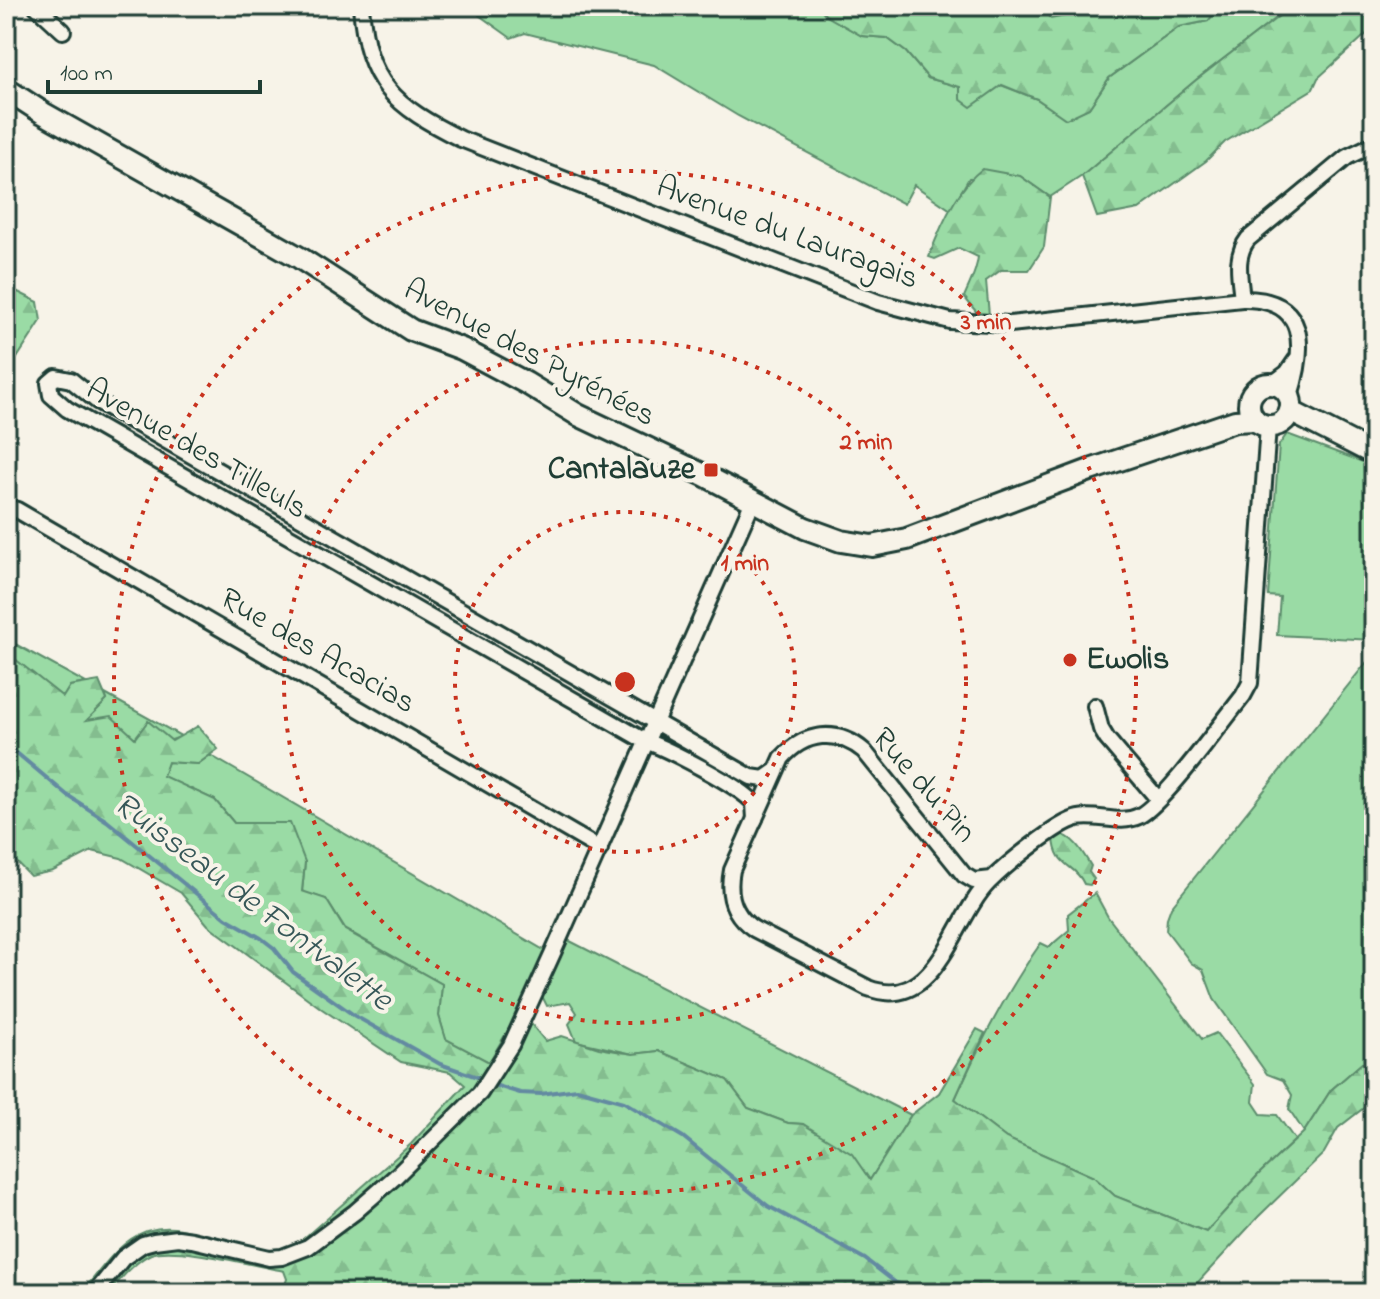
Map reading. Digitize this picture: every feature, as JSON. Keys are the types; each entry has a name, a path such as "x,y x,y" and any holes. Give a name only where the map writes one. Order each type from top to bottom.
{"street":[{"path":"36,6 63,31"},
{"name":"Avenue du Lauragais","path":"361,6 366,46 378,77 404,104 440,128 495,153 878,302 950,321 1001,324 1044,322 1242,299 1266,300 1286,311 1298,329 1300,349"},
{"name":"Avenue des Pyrénées","path":"6,89 300,258 397,322 476,356 578,415 830,539 883,545 926,532 1090,470 1251,419"},
{"path":"1242,299 1238,263 1248,239 1347,157 1374,144"},
{"path":"1095,706 1107,739 1158,799 1243,696 1250,683 1249,399 1258,387 1272,384 1287,373 1300,349"},
{"path":"1251,419 1282,423 1290,404 1300,349"},
{"name":"Avenue des Tilleuls","path":"755,819 756,809 749,798 67,409 51,395 49,383 56,377 71,380 97,401 751,777 764,779 774,772"},
{"path":"1272,384 1279,386 1290,404 1374,453"},
{"path":"95,1293 123,1258 143,1244 154,1241 178,1238 253,1256 282,1257 308,1247 332,1231 404,1170 480,1093 511,1045 753,501"},
{"name":"Rue des Acacias","path":"6,507 30,518 600,849"},
{"name":"Rue du Pin","path":"992,879 974,881 964,875 864,751 855,743 829,735 803,740 791,748 774,772 730,879 730,896 739,917 754,929 868,988 900,993 918,985 930,973 969,909 992,879 1069,820 1088,817 1130,819 1144,813 1158,799"},
{"path":"701,770 710,754"},
{"name":"Rue du Pin","path":"964,875 969,909"}],"green space":[{"path":"475,6 820,6 826,15 862,36 887,38 906,52 928,78 960,87 1001,85 1037,99 1066,118 1089,108 1109,78 1179,27 1208,21 1220,6 1292,6 1196,80 1082,176 1050,197 1020,176 969,178 951,210 914,185 904,204 738,116 654,65 525,33 511,38 479,15"},
{"path":"820,6 1038,6 1051,19 1085,12 1090,6 1220,6 1208,21 1179,27 1109,78 1089,108 1066,119 1037,99 1002,85 971,107 960,99 960,87 928,78 906,52 887,38 862,36 825,15"},
{"path":"1038,6 1090,6 1085,12 1051,19"},
{"path":"1292,6 1374,6 1372,29 1318,78 1313,89 1225,142 1206,161 1139,209 1097,217 1082,176 1196,80"},
{"path":"982,169 1020,176 1050,197 1044,247 1029,270 1001,270 986,281 989,315 979,315 964,297 978,257 959,248 935,259 929,257 957,197"},
{"path":"6,286 38,302 41,321 6,375"},
{"path":"1287,434 1374,466 1374,640 1277,635 1280,597 1268,596 1279,445"},
{"path":"6,639 86,683 70,686 63,698 6,652"},
{"path":"6,652 63,697 70,686 99,681 107,700 87,720 111,716 135,738 148,721 172,741 198,726 218,749 198,764 168,762 163,776 215,800 234,823 290,823 305,862 302,891 326,899 345,930 442,984 439,1016 446,1039 489,1062 505,1063 528,1020 545,1041 562,1036 599,1048 633,1054 659,1051 727,1080 748,1108 788,1123 803,1124 852,1154 870,1180 911,1115 939,1093 977,1029 985,1033 955,1099 1006,1138 1094,1177 1115,1196 1206,1232 1259,1174 1304,1132 1331,1090 1362,1063 1374,1064 1374,1100 1338,1128 1324,1153 1259,1216 1188,1293 282,1293 287,1279 284,1271 197,1254 163,1252 139,1261 109,1293 81,1293 117,1251 131,1239 148,1231 182,1229 268,1251 282,1249 303,1239 411,1144 465,1085 450,1072 401,1062 322,1009 208,925 181,893 121,858 92,851 53,871 30,876 6,851"},
{"path":"1374,653 1374,1059 1370,1063 1362,1063 1331,1090 1304,1132 1289,1109 1292,1095 1283,1080 1267,1074 1214,999 1203,970 1191,963 1166,930 1167,918 1171,907"},
{"path":"105,694 181,736 171,740 147,740 86,720 107,700"},
{"path":"210,755 547,952 520,1010 489,1062 446,1040 439,1016 442,984 345,929 326,899 302,892 305,862 234,823 215,800 162,776 168,762 198,764"},
{"path":"1059,834 1074,842 1091,866 1089,872 1094,879 1090,885 1084,884 1058,854 1054,837"},
{"path":"1095,893 1108,917 1202,1039 1216,1033 1255,1084 1253,1102 1261,1114 1277,1115 1295,1140 1206,1232 1115,1196 1094,1177 1006,1138 955,1099 994,1019 1028,962 1041,943 1049,947 1069,930 1068,914"},
{"path":"566,939 911,1115 870,1180 803,1124 788,1123 748,1108 727,1080 659,1051 633,1054 576,1041 569,1024 577,1013 570,1002 547,1006 541,994"}],"waterway":[{"name":"Ruisseau de Fontvalette","path":"6,744 226,918 274,948 293,972 355,1016 440,1064 483,1079"},
{"name":"Ruisseau de Fontvalette","path":"494,1085 520,1093 541,1094 577,1089 624,1102 683,1137 768,1206 865,1259 896,1283 934,1293"}],"place":[{"name":"Cantalauze","path":"711,470"},
{"name":"Ewolis","path":"1070,660"}]}
